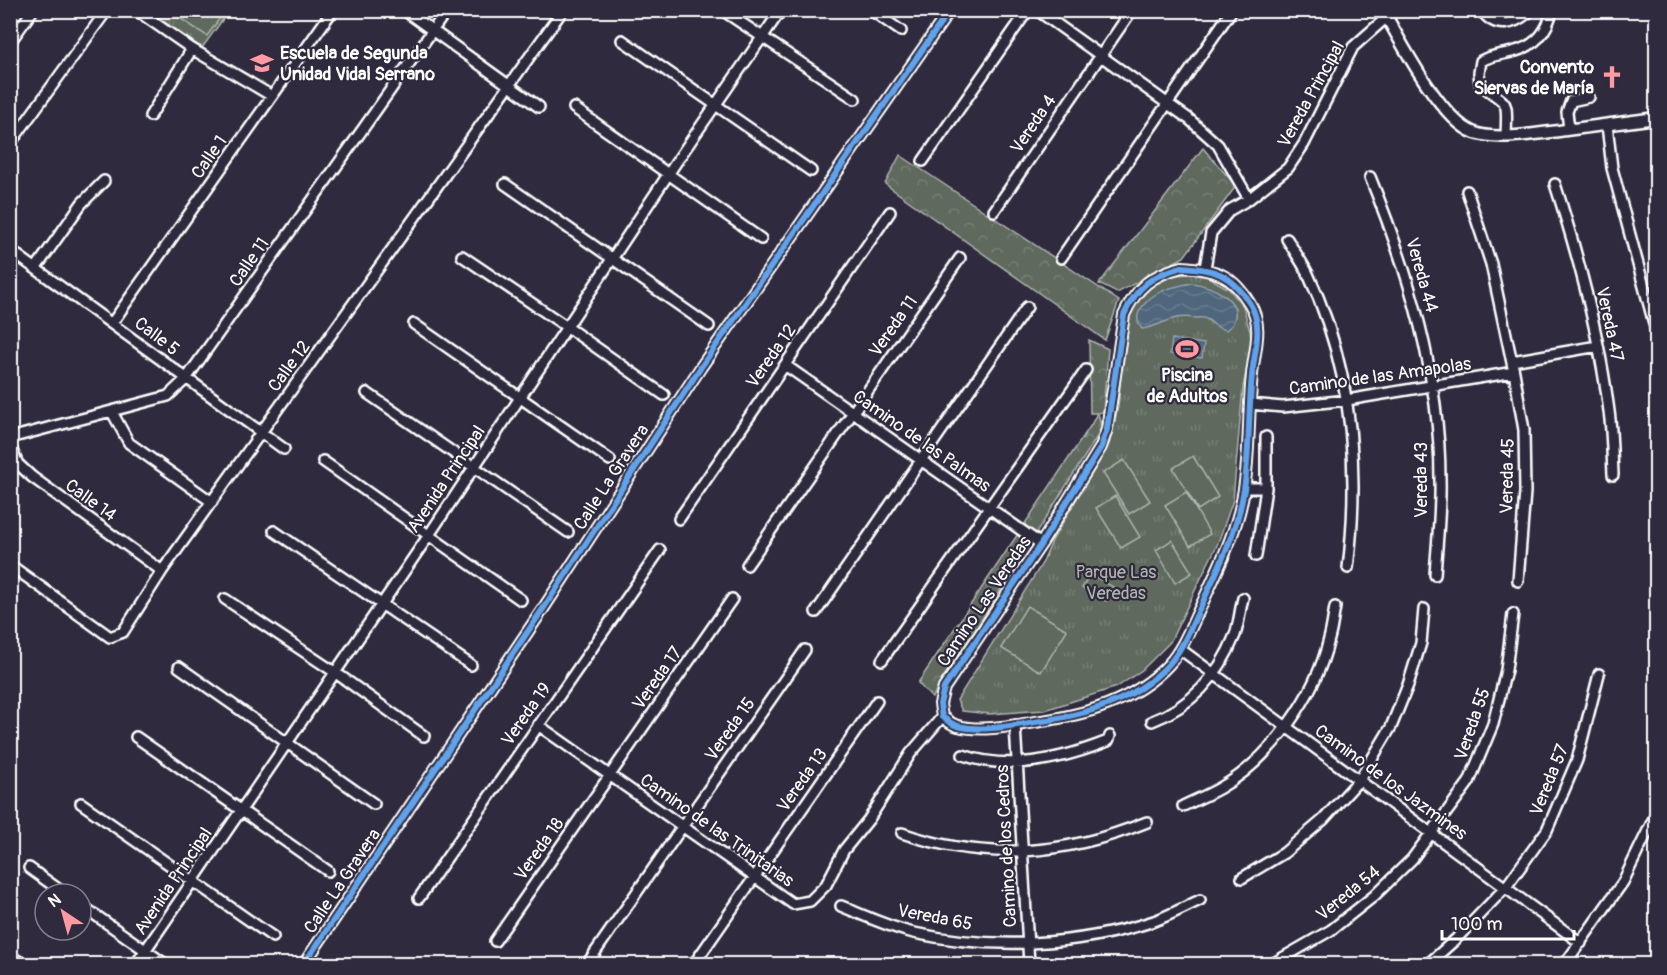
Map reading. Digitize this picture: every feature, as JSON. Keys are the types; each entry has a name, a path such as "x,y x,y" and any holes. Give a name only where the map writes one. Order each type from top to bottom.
{"street":[{"path":"10,42 33,10"},
{"path":"10,144 107,10"},
{"path":"136,10 192,49 272,96"},
{"name":"Calle 1","path":"111,323 333,10"},
{"path":"404,10 539,107"},
{"name":"Calle 11","path":"10,438 168,396 186,379 447,10"},
{"name":"Calle 12","path":"10,565 110,637 123,632 162,572 563,10"},
{"path":"722,10 855,99"},
{"name":"Avenida Principal","path":"136,964 336,673 668,173 781,10"},
{"path":"871,10 901,32"},
{"name":"Calle La Gravera","path":"304,964 545,606 701,367 950,10"},
{"path":"923,161 1028,10"},
{"path":"1037,10 1189,119 1218,145 1249,199"},
{"name":"Vereda 4","path":"994,211 1132,10"},
{"path":"1062,258 1232,10"},
{"path":"1481,10 1484,15 1500,24 1518,22 1531,10"},
{"path":"1506,135 1508,108 1502,99 1480,83 1481,62 1491,56 1515,52 1537,41 1550,24 1552,10"},
{"path":"1385,14 1435,96 1462,126 1474,133 1490,136 1506,135 1656,118"},
{"name":"Vereda Principal","path":"1205,268 1211,233 1230,210 1249,199 1288,168 1304,144 1353,47 1385,14"},
{"path":"621,40 811,171"},
{"path":"150,116 192,49"},
{"path":"1569,129 1568,105 1576,98 1589,97"},
{"path":"574,108 761,239"},
{"path":"1607,125 1612,168 1656,331"},
{"name":"Vereda 44","path":"1370,177 1391,229 1415,307 1432,386"},
{"path":"36,268 82,203 104,181"},
{"path":"505,184 709,326"},
{"name":"Vereda 47","path":"1555,184 1580,262 1599,346 1610,413 1613,475"},
{"name":"Vereda 45","path":"1467,191 1491,264 1524,430 1525,492 1518,581"},
{"name":"Vereda 12","path":"679,519 890,212"},
{"path":"1287,239 1308,274 1330,331 1347,400 1354,462 1352,534 1348,568"},
{"name":"Calle 5","path":"10,250 284,449"},
{"path":"462,256 664,395"},
{"name":"Vereda 11","path":"747,565 960,258"},
{"name":"Camino Las Veredas","path":"1182,267 1205,268 1218,272 1233,283 1250,305 1257,324 1250,404 1244,488 1231,542 1180,649 1154,679 1125,699 1072,717 980,728 956,726 942,717 940,704 944,688 1041,544 1101,447 1107,429 1124,315 1131,298 1147,282 1164,272 1182,267"},
{"path":"816,612 1027,307"},
{"path":"414,324 610,460"},
{"path":"1512,361 1599,346"},
{"name":"Camino de las Palmas","path":"785,365 1041,544"},
{"path":"882,660 1086,370"},
{"name":"Camino de las Amapolas","path":"1250,404 1283,407 1347,400 1514,372"},
{"name":"Vereda 43","path":"1432,386 1440,479 1435,575"},
{"path":"368,393 568,532"},
{"path":"112,412 129,443 212,502"},
{"path":"1256,556 1266,488 1266,437"},
{"name":"Calle 14","path":"10,446 18,464 32,477 162,572"},
{"path":"323,461 521,600"},
{"path":"1244,488 1266,488"},
{"path":"274,531 471,665"},
{"name":"Vereda 19","path":"419,898 660,550"},
{"path":"225,598 424,736"},
{"path":"1152,721 1169,714 1202,690 1215,674 1235,634 1243,598"},
{"name":"Vereda 17","path":"610,775 732,599"},
{"path":"1183,806 1221,788 1252,765 1274,742 1313,684 1329,641 1335,607"},
{"path":"1242,878 1284,853 1323,820 1360,779 1391,727 1408,685 1421,643 1424,609"},
{"name":"Vereda 55","path":"1431,832 1469,782 1493,724 1506,670 1513,614"},
{"name":"Camino de los Jazmines","path":"1180,649 1581,942"},
{"name":"Vereda 15","path":"587,964 805,650"},
{"path":"179,667 374,804"},
{"name":"Vereda 57","path":"1428,964 1456,939 1506,887 1547,830 1577,760 1599,674"},
{"name":"Vereda 13","path":"694,964 877,701"},
{"name":"Camino de las Trinitarias","path":"538,725 793,904 810,901 826,885 844,850 869,819 911,753 942,717"},
{"name":"Camino de los Cedros","path":"1016,725 1029,964"},
{"path":"963,755 982,760 1018,762 1046,760 1108,741 1110,736"},
{"path":"136,737 328,871"},
{"name":"Vereda 18","path":"495,941 610,775"},
{"path":"81,802 273,937"},
{"path":"1565,964 1623,882 1656,814"},
{"path":"902,833 950,847 986,852 1022,852 1099,840 1147,822"},
{"name":"Vereda 54","path":"1272,964 1331,930 1374,896 1412,859 1431,832"},
{"path":"29,868 48,882"},
{"name":"Vereda 65","path":"841,906 879,922 913,932 988,944 1061,941 1095,936 1155,921 1200,900"},
{"path":"93,914 165,964"},
{"path":"10,956 24,964"}],"green space":[{"path":"145,11 229,11 202,48"},
{"path":"169,11 225,11 207,36"},
{"path":"1203,148 1236,186 1184,257 1117,293 1099,284"},
{"path":"900,155 1119,301 1105,340 885,184"},
{"name":"Parque Las Veredas","path":"1192,274 1208,277 1229,289 1243,306 1252,344 1243,387 1233,500 1218,543 1170,642 1142,670 1117,687 1045,710 990,714 962,711 957,700 1043,562 1053,539 1109,444 1118,407 1126,320 1137,298 1154,284 1173,275"},
{"path":"1089,340 1108,349 1103,412 1098,413 1102,429 932,698 918,683 1097,413 1090,413"},
{"path":"1193,456 1218,497 1198,510 1173,468"},
{"path":"1124,460 1150,501 1129,514 1103,473"},
{"path":"1186,492 1210,534 1190,546 1165,505"},
{"path":"1115,496 1140,537 1121,548 1096,508"},
{"path":"1172,540 1192,573 1175,583 1156,550"},
{"path":"1090,574 1113,587 1106,601 1082,588"},
{"path":"1027,606 1067,630 1041,672 1001,648"}],"water":[{"path":"1192,283 1217,291 1231,301 1235,316 1232,325 1226,330 1218,328 1204,318 1180,317 1142,329 1139,325 1138,314 1149,299 1169,288"},
{"name":"Piscina de Adultos","path":"1172,339 1204,344 1202,358 1170,354"}],"cycle path":[{"path":"304,964 545,606 701,367 950,10"},
{"path":"1182,267 1204,269 1229,280 1250,304 1257,330 1247,461 1241,504 1227,548 1187,635 1169,664 1155,677 1108,705 1054,719 1006,727 967,728 954,725 942,717 940,704 944,688 1041,544 1101,447 1107,429 1124,315 1134,296 1147,283 1162,274 1182,267"}],"place":[{"name":"Escuela de Segunda Unidad Vidal Serrano","path":"262,63"},
{"name":"Convento Siervas de María","path":"1612,77"},
{"name":"Piscina de Adultos","path":"1187,349"}]}
